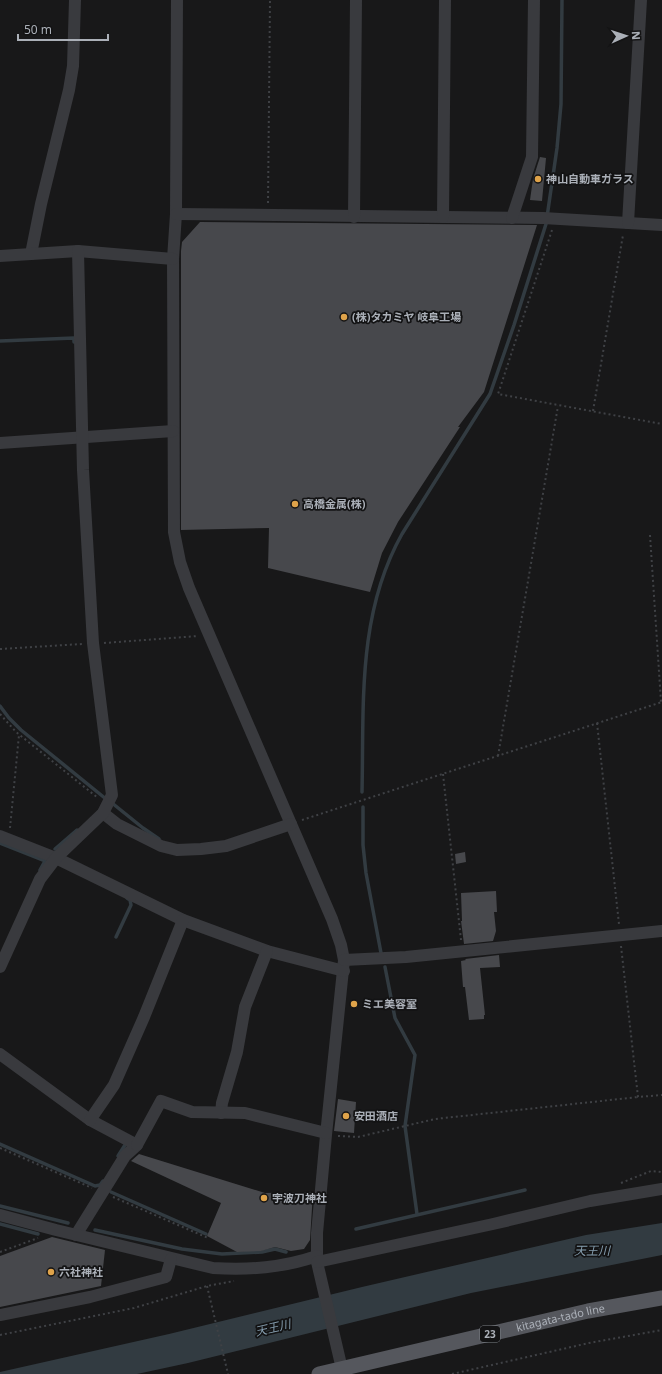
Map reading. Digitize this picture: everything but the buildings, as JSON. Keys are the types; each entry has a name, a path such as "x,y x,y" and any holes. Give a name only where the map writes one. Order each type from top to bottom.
{"main road":[{"name":"kitagata-tado line","path":"319,1374 588,1311 662,1298"}],"street":[{"path":"31,254 41,204 69,90 73,66 76,0"},
{"path":"177,0 176,214 173,259 174,532 180,562 189,588 332,919 341,945 344,965 326,1134 317,1233 317,1259 342,1369"},
{"path":"354,217 356,0"},
{"path":"443,217 445,0"},
{"path":"512,218 532,157 534,0"},
{"path":"626,223 641,0"},
{"path":"176,214 512,218 662,225"},
{"path":"0,967 40,879 56,858 105,809 112,795 92,643 82,438 78,251"},
{"path":"0,256 78,251 173,259"},
{"path":"0,443 173,432"},
{"path":"105,809 117,824 161,846 177,850 226,846 291,824"},
{"path":"4,838 56,858 183,920 267,951 344,965 662,932"},
{"path":"90,1120 114,1085 144,1017 183,920"},
{"path":"222,1113 222,1103 237,1052 245,1007 267,951"},
{"path":"0,1054 90,1120 137,1145"},
{"path":"76,1235 125,1156 137,1145 161,1101 192,1112 245,1113 326,1134"},
{"path":"0,1215 171,1259 213,1268 236,1270 317,1259 486,1225 590,1201 662,1189"},
{"path":"0,1315 90,1297 166,1277 171,1259"}],"path":[{"path":"268,215 270,0"},
{"path":"550,219 498,394 662,424"},
{"path":"593,411 626,223"},
{"path":"498,756 558,406"},
{"path":"291,824 662,702 650,535"},
{"path":"0,649 196,637 208,632"},
{"path":"0,714 19,735 105,809"},
{"path":"596,723 638,1097"},
{"path":"4,838 19,735"},
{"path":"443,774 462,952"},
{"path":"326,1134 358,1137 435,1119 662,1095"},
{"path":"0,1148 208,1238"},
{"path":"651,1171 662,1172"},
{"path":"0,1252 56,1230"},
{"path":"0,1335 134,1308 207,1286 228,1374"},
{"path":"452,1374 590,1343 662,1330"}],"water":[{"name":"天王川","path":"662,1223 662,1255 471,1293 188,1363 137,1374 0,1374 0,1372 169,1334 586,1235"}],"waterway":[{"path":"362,792 366,660 370,628 377,596 387,564 402,534 490,394 514,325 546,224 557,148 561,104 562,0"},
{"path":"0,341 74,338 74,342"},
{"path":"0,706 21,730 106,799"},
{"path":"112,803 159,839"},
{"path":"363,807 363,845 366,873 381,953"},
{"path":"55,849 77,830"},
{"path":"0,843 45,861 40,870"},
{"path":"116,937 131,905 130,900 127,898"},
{"path":"385,967 395,1018 415,1055 405,1126 417,1214"},
{"path":"0,1144 95,1186 100,1185 103,1181"},
{"path":"118,1156 125,1145"},
{"path":"356,1229 525,1190"},
{"path":"111,1192 206,1234"},
{"path":"0,1206 68,1223"},
{"path":"0,1224 38,1234"},
{"path":"95,1230 182,1249 222,1254 262,1252 275,1249 286,1252"}],"place":[{"name":"神山自動車ガラス","path":"538,179"},
{"name":"(株)タカミヤ 岐阜工場","path":"344,317"},
{"name":"高橋金属(株)","path":"295,504"},
{"name":"ミエ美容室","path":"354,1004"},
{"name":"安田酒店","path":"346,1116"},
{"name":"宇波刀神社","path":"264,1198"},
{"name":"六社神社","path":"51,1272"}]}
